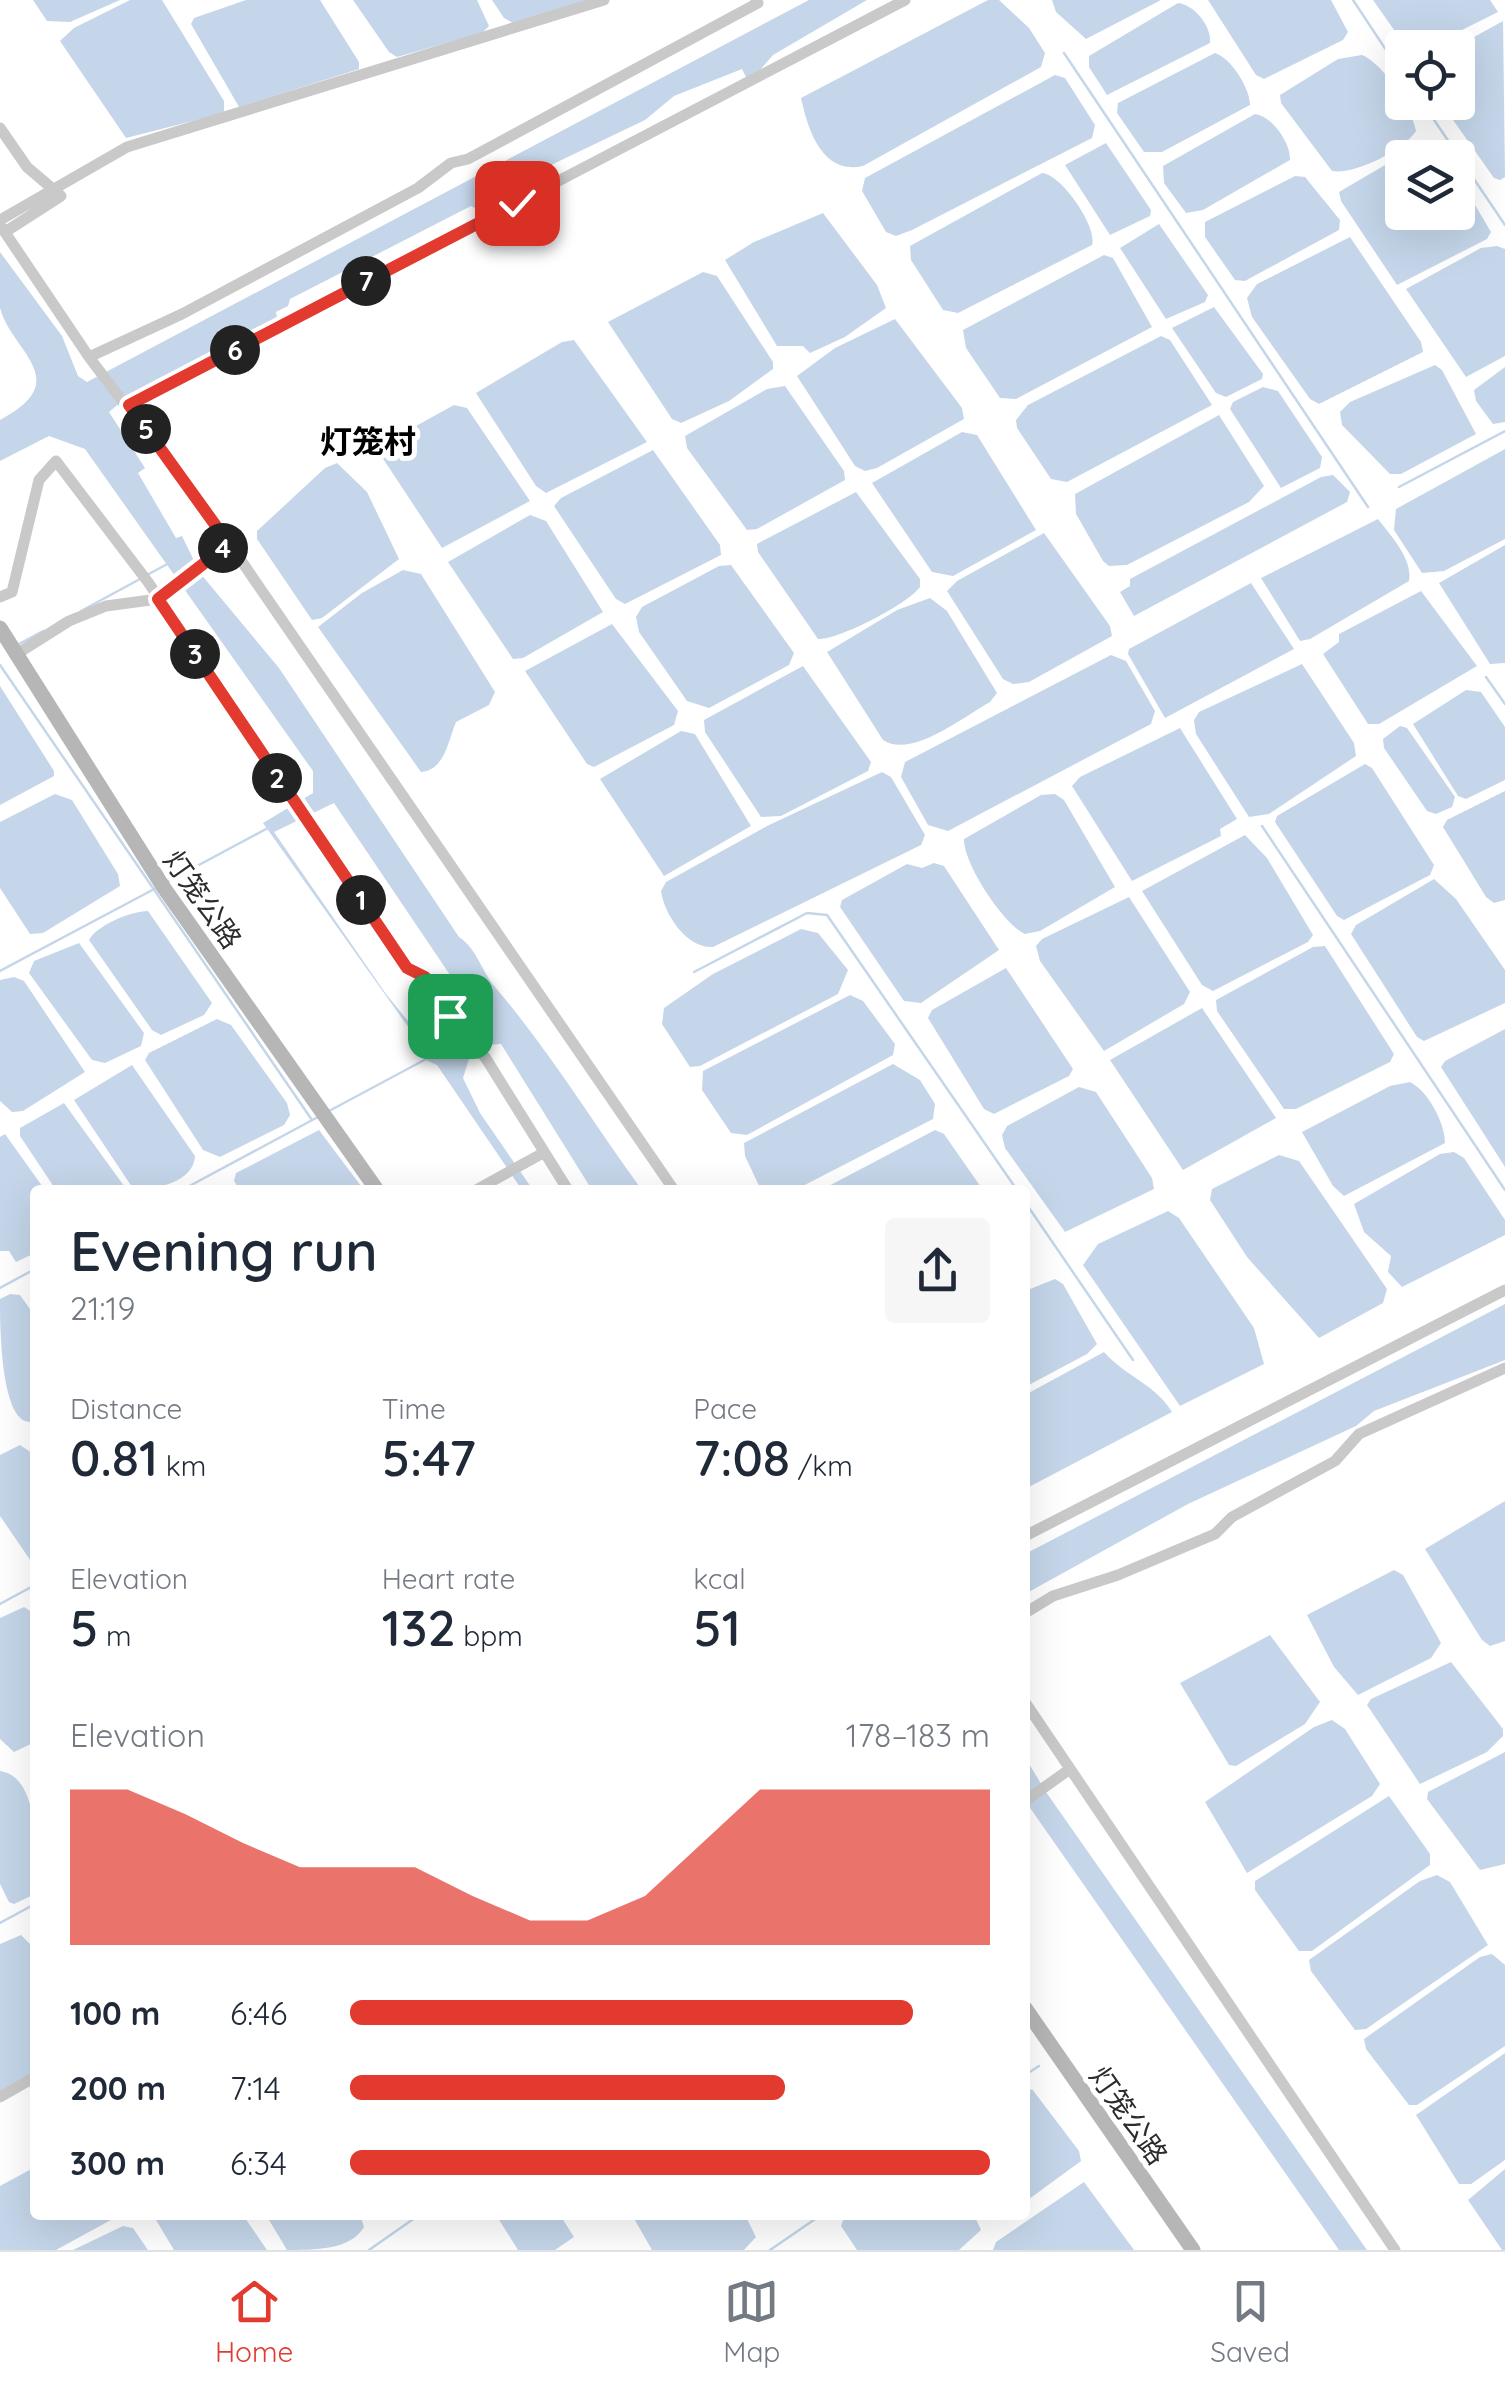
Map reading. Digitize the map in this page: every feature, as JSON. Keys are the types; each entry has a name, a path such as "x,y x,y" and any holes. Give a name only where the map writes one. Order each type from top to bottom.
{"street":[{"path":"2,226 30,203 127,148 604,0"},
{"path":"89,357 401,197 451,163 503,140 758,3 756,0"},
{"path":"129,405 905,0"},
{"path":"0,128 27,167 61,196 2,226"},
{"path":"2,226 89,357 129,405 229,544 671,1185"},
{"path":"0,597 12,592 38,480 56,461 144,577 407,968 425,977 464,1040 484,1057 565,1185"},
{"path":"7,641 94,611 158,599 229,544"},
{"name":"灯笼公路","path":"7,641 161,884 373,1185"},
{"path":"485,1185 542,1153"},
{"path":"1030,1533 1505,1290"},
{"path":"1030,1610 1053,1596 1118,1575 1214,1534 1232,1516 1335,1461 1359,1434 1505,1368"},
{"path":"1030,1709 1395,2250"},
{"path":"1030,1797 1070,1769"},
{"name":"灯笼公路","path":"1030,2015 1192,2250"},
{"path":"0,2096 30,2080"}],"water":[{"path":"33,0 120,0 70,22 47,21"},
{"path":"130,0 162,0 224,101 224,113 126,138 60,41 74,28"},
{"path":"246,0 320,0 359,62 359,69 239,107 191,24 194,18"},
{"path":"353,0 477,0 489,26 482,33 397,57 389,52"},
{"path":"492,0 587,0 513,23 504,18"},
{"path":"809,0 867,0 773,55 749,83 742,69 674,96 645,120 524,178 525,187 477,209 471,206 290,299 288,306 276,312 279,328 268,331 259,326 207,356 206,361 122,401 109,412 145,468 138,473 176,538 182,536 200,573 279,668 459,937 470,947 639,1185 589,1185 501,1044 473,1046 463,1078 480,1113 530,1185 519,1185 437,1065 426,1060 426,1052 263,823 313,793 313,771 85,449 49,436 0,461 0,420 34,392 36,378 33,365 0,308 0,252 62,336 78,376 87,382","holes":["334,803 477,1015 430,1048 386,994 274,832"]},
{"path":"988,0 999,0 1029,28 1045,53 1041,67 863,166 837,164 827,157 813,136 801,98"},
{"path":"1052,0 1161,0 1086,39 1056,12"},
{"path":"1208,0 1331,0 1348,32 1343,40 1264,79 1256,75"},
{"path":"1373,0 1490,0 1498,12 1462,30 1394,30"},
{"path":"1178,3 1201,18 1210,43 1107,95 1089,67 1089,56"},
{"path":"1503,21 1505,177 1500,180 1494,178 1475,151 1475,140 1467,140 1453,120 1475,120 1475,36"},
{"path":"1215,53 1238,74 1250,105 1162,152 1144,152 1117,113 1118,103"},
{"path":"1362,55 1379,68 1385,75 1385,120 1412,120 1416,131 1408,140 1385,140 1385,156 1378,160 1332,171 1281,103 1280,95 1338,59"},
{"path":"1055,75 1065,78 1095,125 1092,138 912,230 896,236 886,232 862,191 865,178"},
{"path":"1255,114 1279,131 1290,160 1203,210 1186,213 1164,183 1163,166"},
{"path":"1106,143 1151,210 1150,216 1110,235 1065,165"},
{"path":"1385,165 1385,230 1475,230 1475,205 1491,232 1487,239 1397,285 1341,201 1339,192"},
{"path":"1042,173 1068,191 1089,226 1092,245 958,313 943,310 911,260 910,246"},
{"path":"1295,176 1305,177 1340,220 1339,230 1245,281 1235,280 1205,237 1205,222"},
{"path":"823,213 877,285 886,308 845,337 810,353 803,346 777,346 725,260 754,242"},
{"path":"1159,224 1208,295 1205,302 1166,319 1120,248"},
{"path":"1350,237 1421,342 1423,352 1319,404 1310,399 1252,317 1247,298 1257,284"},
{"path":"1481,248 1505,249 1505,356 1466,377 1406,289"},
{"path":"1104,255 1113,258 1152,327 1016,399 1000,398 966,348 963,330"},
{"path":"703,272 717,276 773,362 773,369 729,401 681,423 672,419 608,322"},
{"path":"1214,307 1263,374 1262,379 1226,397 1216,393 1172,328"},
{"path":"895,319 962,408 964,419 865,471 855,466 797,376 835,348"},
{"path":"1161,336 1170,340 1212,405 1067,482 1051,479 1017,428 1016,420 1028,405"},
{"path":"574,340 647,442 546,493 536,486 476,393 562,342"},
{"path":"1435,365 1442,370 1476,434 1401,474 1390,474 1342,425 1340,412 1350,402"},
{"path":"1505,367 1505,422 1493,424 1476,401 1474,390"},
{"path":"785,386 844,471 845,480 757,529 747,530 687,448 685,436 767,389"},
{"path":"1263,387 1278,391 1322,457 1320,468 1281,488 1230,409 1233,402"},
{"path":"454,405 467,408 530,501 442,548 376,448"},
{"path":"1219,415 1264,486 1249,502 1127,565 1109,566 1076,514 1075,494"},
{"path":"962,432 977,435 1036,530 953,576 932,572 872,483"},
{"path":"1505,449 1505,539 1444,571 1422,573 1394,530 1396,509"},
{"path":"653,450 720,545 721,555 625,604 616,599 554,506 561,498"},
{"path":"337,463 367,492 399,559 322,618 312,620 257,539 257,531 325,468"},
{"path":"1333,475 1350,492 1347,502 1134,616 1120,592 1130,586 1130,579 1321,477"},
{"path":"856,492 920,579 920,587 872,620 818,639 758,552 757,544"},
{"path":"530,515 546,521 603,612 523,658 513,659 448,562"},
{"path":"1378,519 1408,564 1409,581 1310,639 1300,641 1261,578"},
{"path":"1044,533 1110,626 1112,636 1029,682 1013,684 1003,679 947,591 957,581"},
{"path":"1505,545 1505,663 1490,664 1439,583"},
{"path":"731,565 794,653 789,665 709,708 687,701 639,632 636,617 642,607 719,566"},
{"path":"403,570 421,574 495,692 489,705 456,722 441,760 421,772 318,627 362,593"},
{"path":"1251,583 1294,649 1165,718 1128,654 1129,649"},
{"path":"1421,591 1477,666 1379,724 1368,724 1323,654 1339,642 1339,634"},
{"path":"930,598 947,611 997,693 990,702 937,734 908,744 895,744 883,740 827,652 897,610"},
{"path":"612,624 678,711 674,725 594,767 587,764 525,671"},
{"path":"1111,655 1126,661 1155,711 1151,724 948,831 928,825 901,777 905,762"},
{"path":"1302,664 1354,743 1356,756 1269,814 1249,817 1196,734 1194,720 1199,712"},
{"path":"803,666 871,762 868,771 781,816 761,817 705,732 704,720"},
{"path":"0,686 54,776 0,805"},
{"path":"1466,690 1481,692 1505,727 1505,780 1466,799 1458,796 1413,724"},
{"path":"1400,726 1407,728 1455,797 1452,807 1436,814 1427,811 1384,748 1383,739"},
{"path":"1180,728 1237,819 1220,829 1221,836 1132,881 1072,786 1080,777"},
{"path":"681,731 695,734 751,826 664,876 600,779"},
{"path":"1365,764 1372,768 1434,865 1430,875 1344,920 1337,916 1275,822 1277,816"},
{"path":"882,772 891,777 925,835 921,845 713,947 694,942 678,928 663,900 661,891 666,882 769,825"},
{"path":"1505,791 1505,900 1494,903 1486,897 1443,827 1447,820"},
{"path":"55,794 72,800 118,874 120,886 43,933 30,934 0,888 0,822"},
{"path":"1055,794 1064,800 1115,887 1040,931 1025,934 1006,919 986,892 970,863 964,839 1041,795"},
{"path":"1245,835 1267,858 1313,935 1308,942 1213,991 1202,985 1142,891"},
{"path":"934,863 944,866 999,950 921,1003 904,1001 840,907 842,900 907,864 922,868"},
{"path":"1434,879 1456,899 1505,970 1505,1003 1424,1041 1417,1037 1351,934 1356,925"},
{"path":"1129,897 1190,992 1184,1004 1104,1051 1040,961 1036,946 1042,939"},
{"path":"148,911 212,1003 204,1015 161,1035 152,1030 89,940 115,920"},
{"path":"801,929 818,933 848,970 838,994 700,1066 690,1067 662,1024 664,1008 713,974"},
{"path":"79,943 144,1033 141,1046 105,1063 92,1060 29,973 34,961"},
{"path":"1325,946 1394,1054 1390,1062 1296,1109 1284,1109 1217,1011 1216,1000 1313,947"},
{"path":"1006,968 1073,1069 1069,1076 994,1114 984,1109 928,1018 932,1010"},
{"path":"14,977 24,981 85,1072 23,1111 12,1112 0,1101 0,980"},
{"path":"850,995 863,1001 895,1044 893,1055 747,1135 731,1133 702,1090 703,1071"},
{"path":"1202,1008 1276,1118 1183,1170 1110,1060"},
{"path":"217,1019 231,1025 287,1103 290,1115 284,1125 220,1157 203,1150 145,1060 149,1053"},
{"path":"1505,1029 1505,1167 1441,1067 1445,1061"},
{"path":"893,1064 920,1080 935,1104 933,1119 805,1185 759,1185 745,1156 744,1143"},
{"path":"132,1065 195,1156 193,1165 181,1178 164,1185 131,1185 74,1100"},
{"path":"1410,1082 1434,1108 1445,1143 1344,1196 1333,1186 1302,1132 1390,1086"},
{"path":"1079,1087 1096,1092 1152,1178 1154,1189 1065,1232 1005,1148 1002,1135 1007,1126"},
{"path":"64,1103 123,1185 53,1185 20,1136 20,1128"},
{"path":"319,1130 360,1185 237,1185 236,1173"},
{"path":"935,1130 944,1134 980,1185 830,1185"},
{"path":"5,1134 41,1185 30,1185 30,1255 16,1262 9,1251 0,1251 0,1137"},
{"path":"1454,1152 1464,1158 1505,1220 1505,1235 1402,1287 1388,1272 1391,1256 1364,1232 1354,1204 1440,1154"},
{"path":"1279,1155 1299,1161 1387,1289 1383,1303 1319,1338 1247,1257 1210,1200 1212,1189"},
{"path":"1168,1211 1179,1218 1254,1328 1264,1364 1180,1406 1083,1265 1098,1244"},
{"path":"1055,1279 1063,1284 1097,1344 1087,1354 1030,1384 1030,1289"},
{"path":"20,1295 30,1309 30,1421 23,1420 15,1410 4,1374 0,1299"},
{"path":"1505,1304 1505,1360 1374,1411 1356,1426 1188,1504 1030,1591 1030,1551"},
{"path":"1104,1352 1157,1394 1172,1412 1030,1486 1030,1392"},
{"path":"20,1445 30,1452 30,1560 0,1516 0,1455"},
{"path":"1505,1501 1505,1641 1490,1646 1482,1640 1425,1549"},
{"path":"1394,1570 1403,1575 1441,1643 1431,1658 1358,1695 1334,1667 1307,1615"},
{"path":"24,1607 30,1611 30,1744 14,1752 0,1739 0,1618"},
{"path":"1270,1635 1320,1702 1305,1724 1236,1766 1229,1765 1180,1683"},
{"path":"1451,1662 1503,1729 1503,1736 1487,1752 1420,1784 1367,1705 1371,1699"},
{"path":"1332,1720 1345,1729 1380,1784 1372,1796 1247,1873 1205,1802 1314,1727"},
{"path":"1505,1752 1505,1864 1480,1870 1427,1799 1428,1792"},
{"path":"1030,1765 1367,2250 1339,2250 1030,1808"},
{"path":"0,1771 14,1777 24,1788 30,1804 30,1896 14,1904 9,1902 0,1884"},
{"path":"1389,1796 1430,1854 1430,1865 1312,1951 1299,1951 1255,1890 1255,1881"},
{"path":"1437,1875 1450,1882 1488,1945 1366,2029 1355,2030 1311,1971 1309,1960 1420,1881"},
{"path":"21,1935 30,1944 30,2079 0,2094 0,1944"},
{"path":"1492,1954 1505,1965 1505,2046 1417,2105 1409,2105 1366,2049 1364,2039 1480,1957"},
{"path":"1505,2053 1505,2160 1471,2184 1459,2184 1416,2115"},
{"path":"1030,2090 1079,2151 1081,2161 1030,2198"},
{"path":"1505,2169 1505,2250 1502,2250 1468,2200"},
{"path":"30,2170 30,2220 111,2220 56,2250 0,2250 0,2186"},
{"path":"1084,2182 1134,2250 993,2250 996,2242"},
{"path":"156,2220 246,2220 267,2250 174,2250"},
{"path":"269,2220 362,2220 364,2227 358,2235 341,2244 287,2250"},
{"path":"499,2220 563,2220 574,2237 555,2250 518,2250"},
{"path":"635,2220 748,2220 756,2237 744,2250 652,2250"},
{"path":"843,2220 976,2220 981,2230 959,2250 857,2250 841,2226"},
{"path":"123,2226 133,2228 148,2250 73,2250"}],"waterway":[{"path":"1353,0 1385,48"},
{"path":"1064,53 1368,507"},
{"path":"1434,120 1505,225"},
{"path":"1399,487 1505,431"},
{"path":"147,575 171,562"},
{"path":"81,611 140,579"},
{"path":"19,644 43,631"},
{"path":"0,665 312,1120"},
{"path":"1486,677 1505,704"},
{"path":"1262,826 1505,1190"},
{"path":"169,881 268,828"},
{"path":"0,971 158,887"},
{"path":"694,972 807,913 827,915 1014,1185"},
{"path":"329,1111 428,1058"},
{"path":"191,1185 318,1117"},
{"path":"1030,1209 1133,1360"},
{"path":"0,1288 30,1272"},
{"path":"0,1604 30,1588"},
{"path":"0,1923 30,1907"},
{"path":"1030,2072 1039,2066"},
{"path":"369,2250 412,2220"},
{"path":"770,2250 814,2220"}],"district":[{"name":"灯笼村","path":"368,441"}],"route":[{"path":"450,1016 425,977 407,968 158,599 229,544 129,405 517,203"}]}
